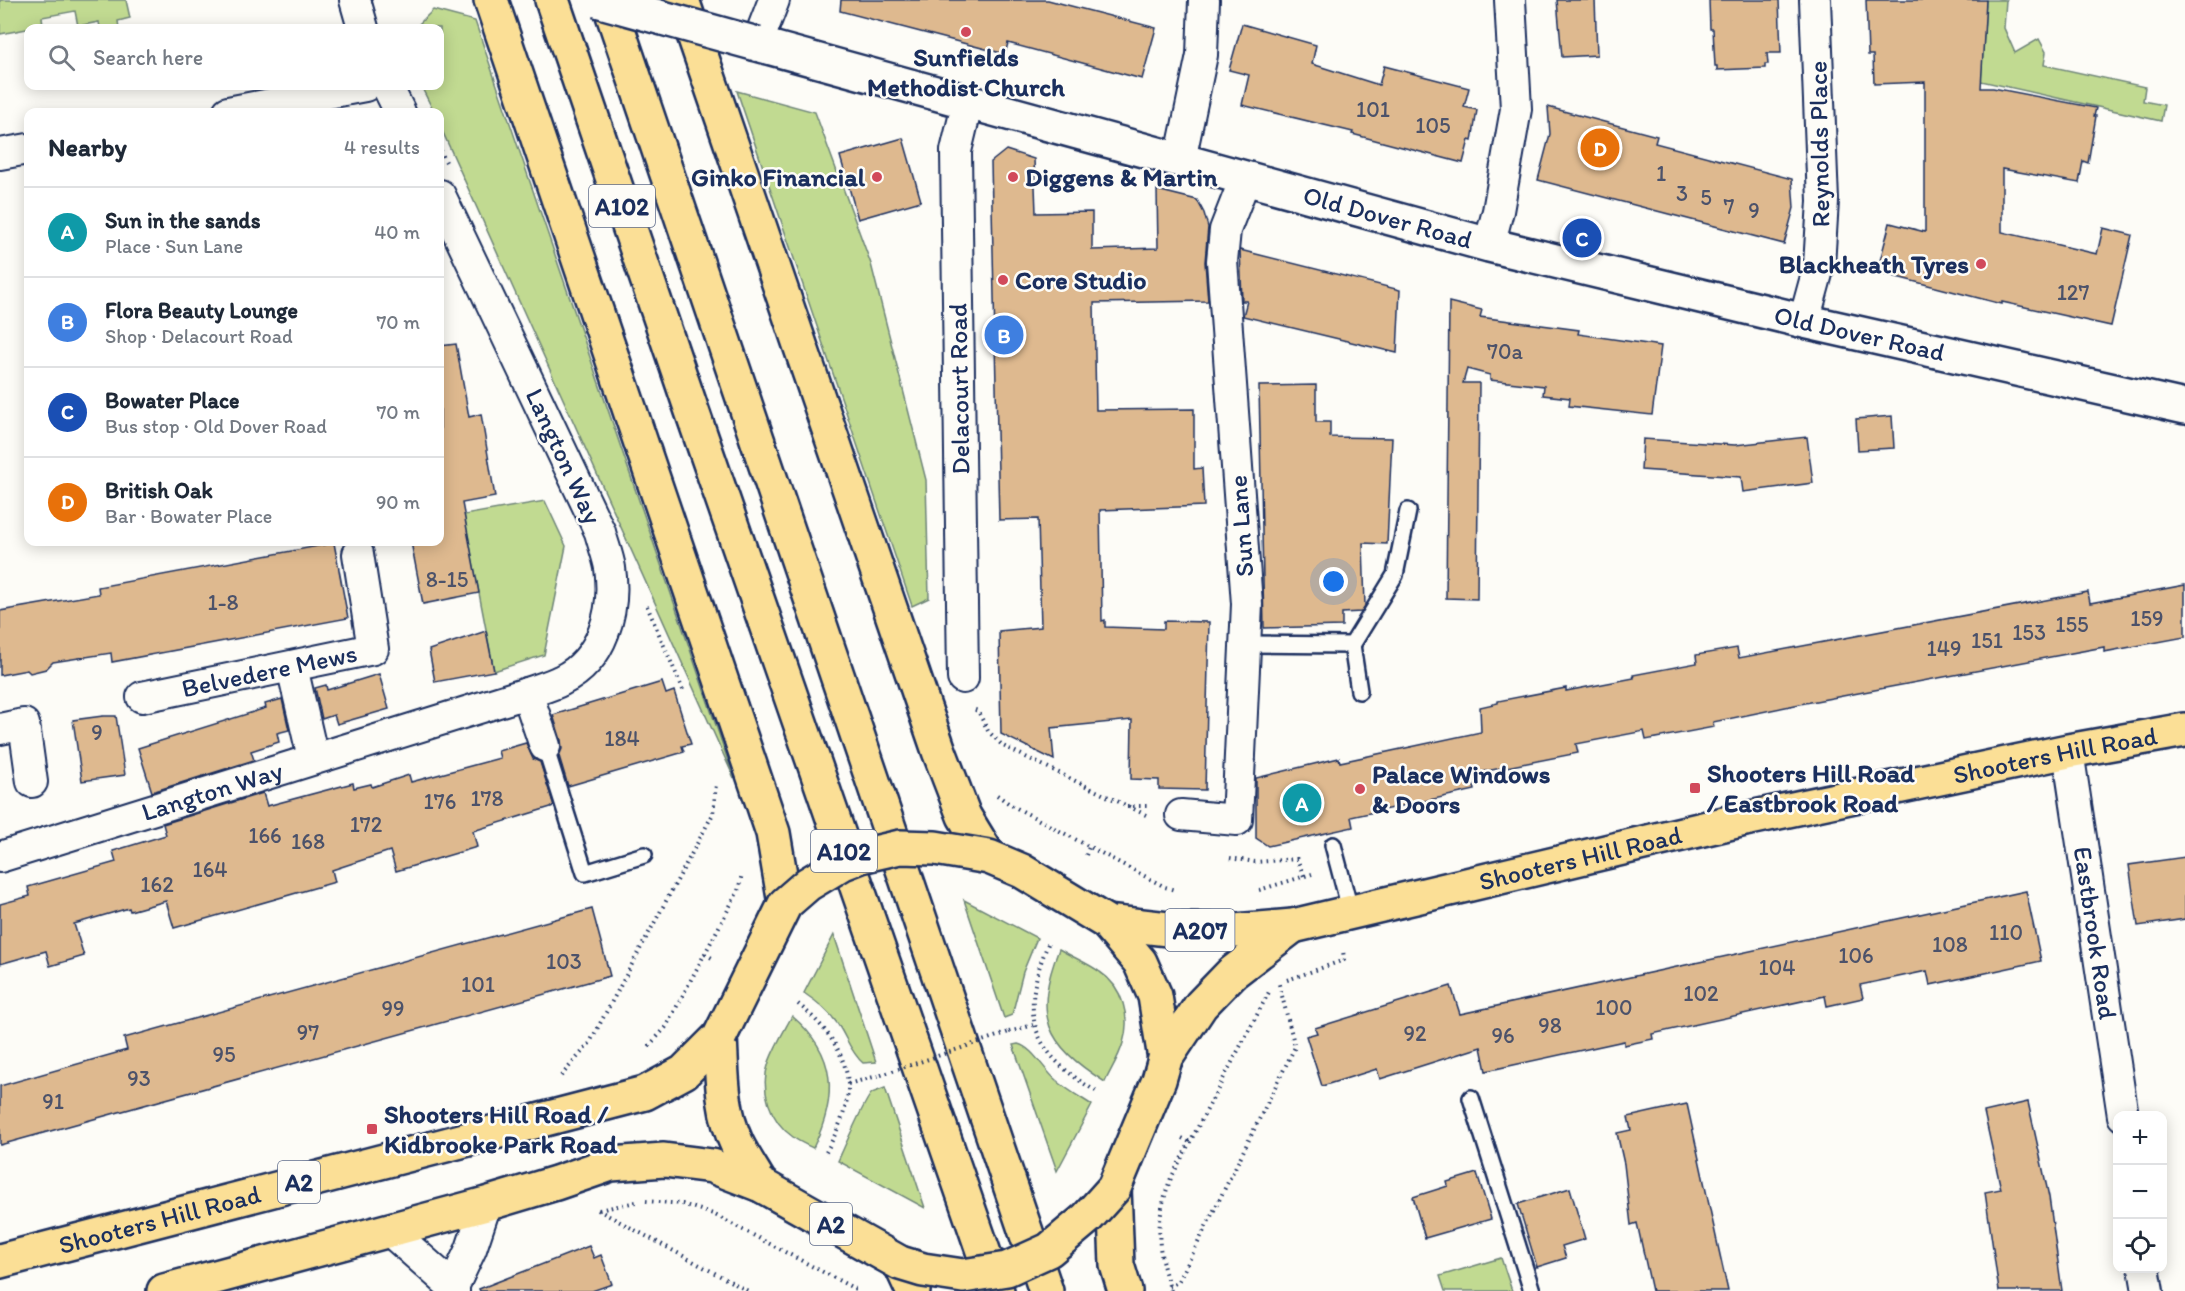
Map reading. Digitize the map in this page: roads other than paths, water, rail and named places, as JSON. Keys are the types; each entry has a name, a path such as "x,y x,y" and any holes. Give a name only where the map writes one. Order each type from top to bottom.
{"main road":[{"path":"491,0 773,833 785,904"},
{"name":"A102","path":"552,0 997,1291"},
{"name":"Old Dover Road","path":"597,0 1489,245 1804,321 2185,407"},
{"name":"A102","path":"608,0 757,433 1046,1291"},
{"path":"682,0 939,751 964,816 989,857"},
{"name":"Shooters Hill Road","path":"1106,922 1178,930 1235,931 1293,926 1744,819 2068,751 2185,729"},
{"name":"A2","path":"164,1291 486,1204 556,1184 611,1164 664,1160 712,1166 761,1185 907,1277 922,1270 963,1276 1007,1269 1049,1250 1087,1218 1114,1188 1159,1080 1165,1059 1155,996 1140,962 1106,922 1022,871 989,857 935,848 900,847 843,863 808,884 785,904 720,1036 722,1088 727,1116 736,1143 761,1185"},
{"name":"Shooters Hill Road","path":"1165,1059 1201,1005 1232,973 1293,926"},
{"name":"Shooters Hill Road","path":"0,1261 645,1093 684,1072 720,1036"},
{"name":"A2","path":"1114,1188 1118,1265 1125,1291"}],"street":[{"path":"355,0 362,24"},
{"path":"757,44 774,0"},
{"path":"1180,160 1202,56 1204,0"},
{"path":"1489,245 1498,211 1516,109 1510,0"},
{"name":"Reynolds Place","path":"1804,321 1819,266 1823,212 1815,0"},
{"path":"249,108 344,90"},
{"path":"389,90 398,108"},
{"name":"Delacourt Road","path":"963,678 956,151 968,101"},
{"path":"0,154 24,150"},
{"name":"Sun Lane","path":"1181,815 1237,820 1247,604 1222,261 1225,230 1245,179"},
{"name":"Langton Way","path":"0,857 527,693 563,680 589,659 606,628 612,597 610,567 600,532 444,203"},
{"name":"Belvedere Mews","path":"142,696 373,650 358,554"},
{"path":"292,667 313,758"},
{"path":"527,693 545,746"},
{"path":"0,729 24,724 32,782"},
{"name":"Eastbrook Road","path":"2068,751 2121,1111"},
{"path":"389,1230 454,1289 471,1249 486,1204"},
{"path":"2145,1273 2148,1291"}],"lane":[{"path":"1359,691 1352,645 1395,575 1408,511"},
{"path":"1245,644 1352,645"},
{"path":"545,746 585,873 644,855"},
{"path":"1333,846 1346,914"},
{"path":"1472,1098 1532,1291"}],"place":[{"name":"Sunfields Methodist Church","path":"966,32"},
{"name":"British Oak","path":"1600,148"},
{"name":"Ginko Financial","path":"877,177"},
{"name":"Diggens & Martin","path":"1013,177"},
{"name":"Bowater Place","path":"1582,238"},
{"name":"Blackheath Tyres","path":"1981,264"},
{"name":"Core Studio","path":"1003,280"},
{"name":"Flora Beauty Lounge","path":"1004,335"},
{"name":"Shooters Hill Road / Eastbrook Road","path":"1695,788"},
{"name":"Palace Windows & Doors","path":"1360,789"},
{"name":"Sun in the sands","path":"1302,803"},
{"name":"Shooters Hill Road / Kidbrooke Park Road","path":"372,1129"}]}
